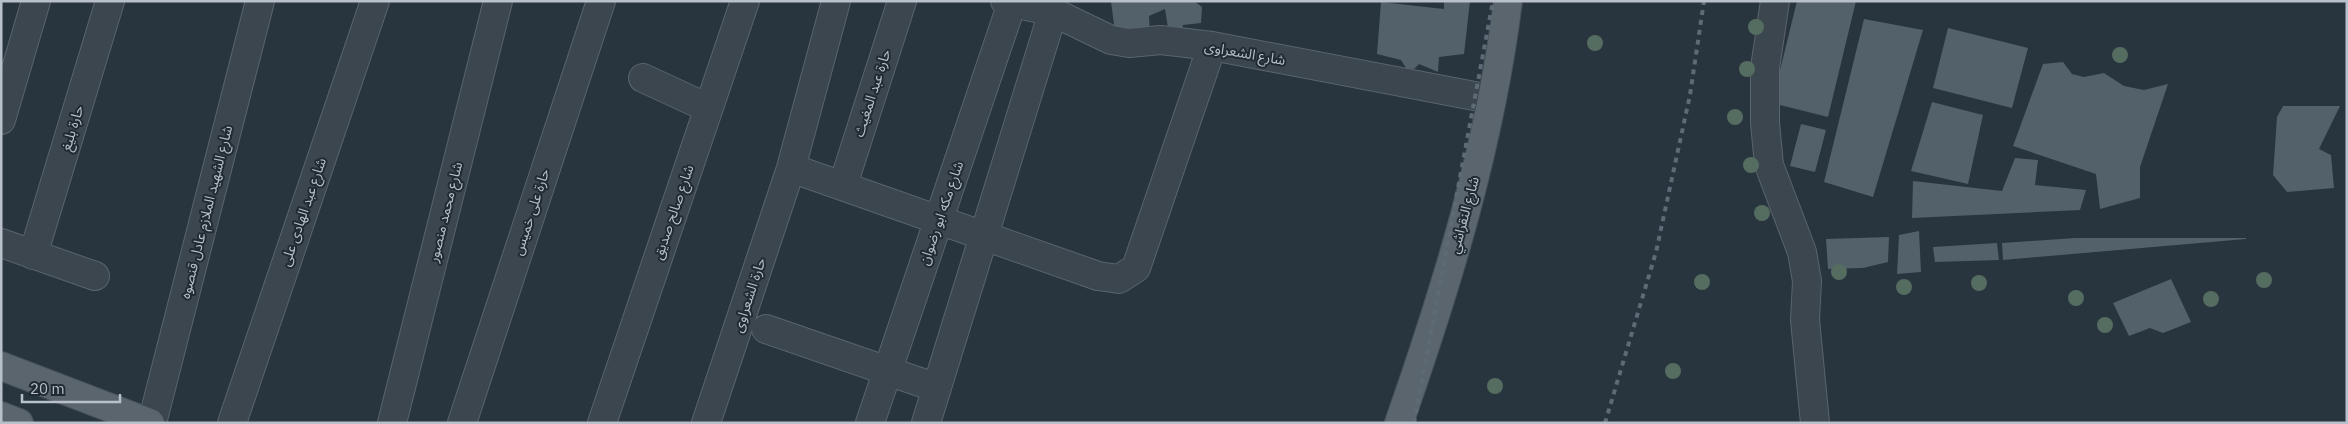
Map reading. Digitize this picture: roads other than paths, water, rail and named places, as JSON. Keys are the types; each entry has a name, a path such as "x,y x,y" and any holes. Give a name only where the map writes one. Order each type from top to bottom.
{"main road":[{"name":"شارع النقراشي","path":"1399,423 1431,331 1475,176 1508,1"},
{"path":"1,366 151,423"},
{"path":"1,416 19,423"}],"street":[{"path":"1,120 36,1"},
{"name":"حارة بليغ","path":"33,255 110,1"},
{"name":"شارع الشهيد الملازم عادل قنصوه","path":"151,423 260,1"},
{"name":"شارع عبد الهادى على","path":"232,423 374,1"},
{"name":"شارع محمد منصور","path":"392,423 498,1"},
{"name":"حارة على خميس","path":"462,423 600,1"},
{"name":"شارع صالح صديق","path":"602,423 746,1"},
{"name":"حارة الشعراوى","path":"706,423 791,168 836,1"},
{"name":"حارة عبد المغيث","path":"843,185 902,1"},
{"path":"1775,1 1765,68 1765,123 1769,164 1802,252 1807,280 1805,320 1815,423"},
{"name":"شارع الشعراوى","path":"1009,2 1053,12 1111,40 1128,43 1161,40 1212,46 1490,99"},
{"name":"شارع مكه ابو رضوان","path":"870,423 939,220 1009,2"},
{"path":"926,423 1053,12"},
{"path":"791,168 1098,276 1118,278 1136,268 1212,46"},
{"path":"643,78 708,108"},
{"path":"1,243 96,276"},
{"path":"766,329 937,388"}],"railway":[{"path":"1414,423 1493,1"},
{"path":"1605,423 1656,252 1690,95 1704,1"}]}
